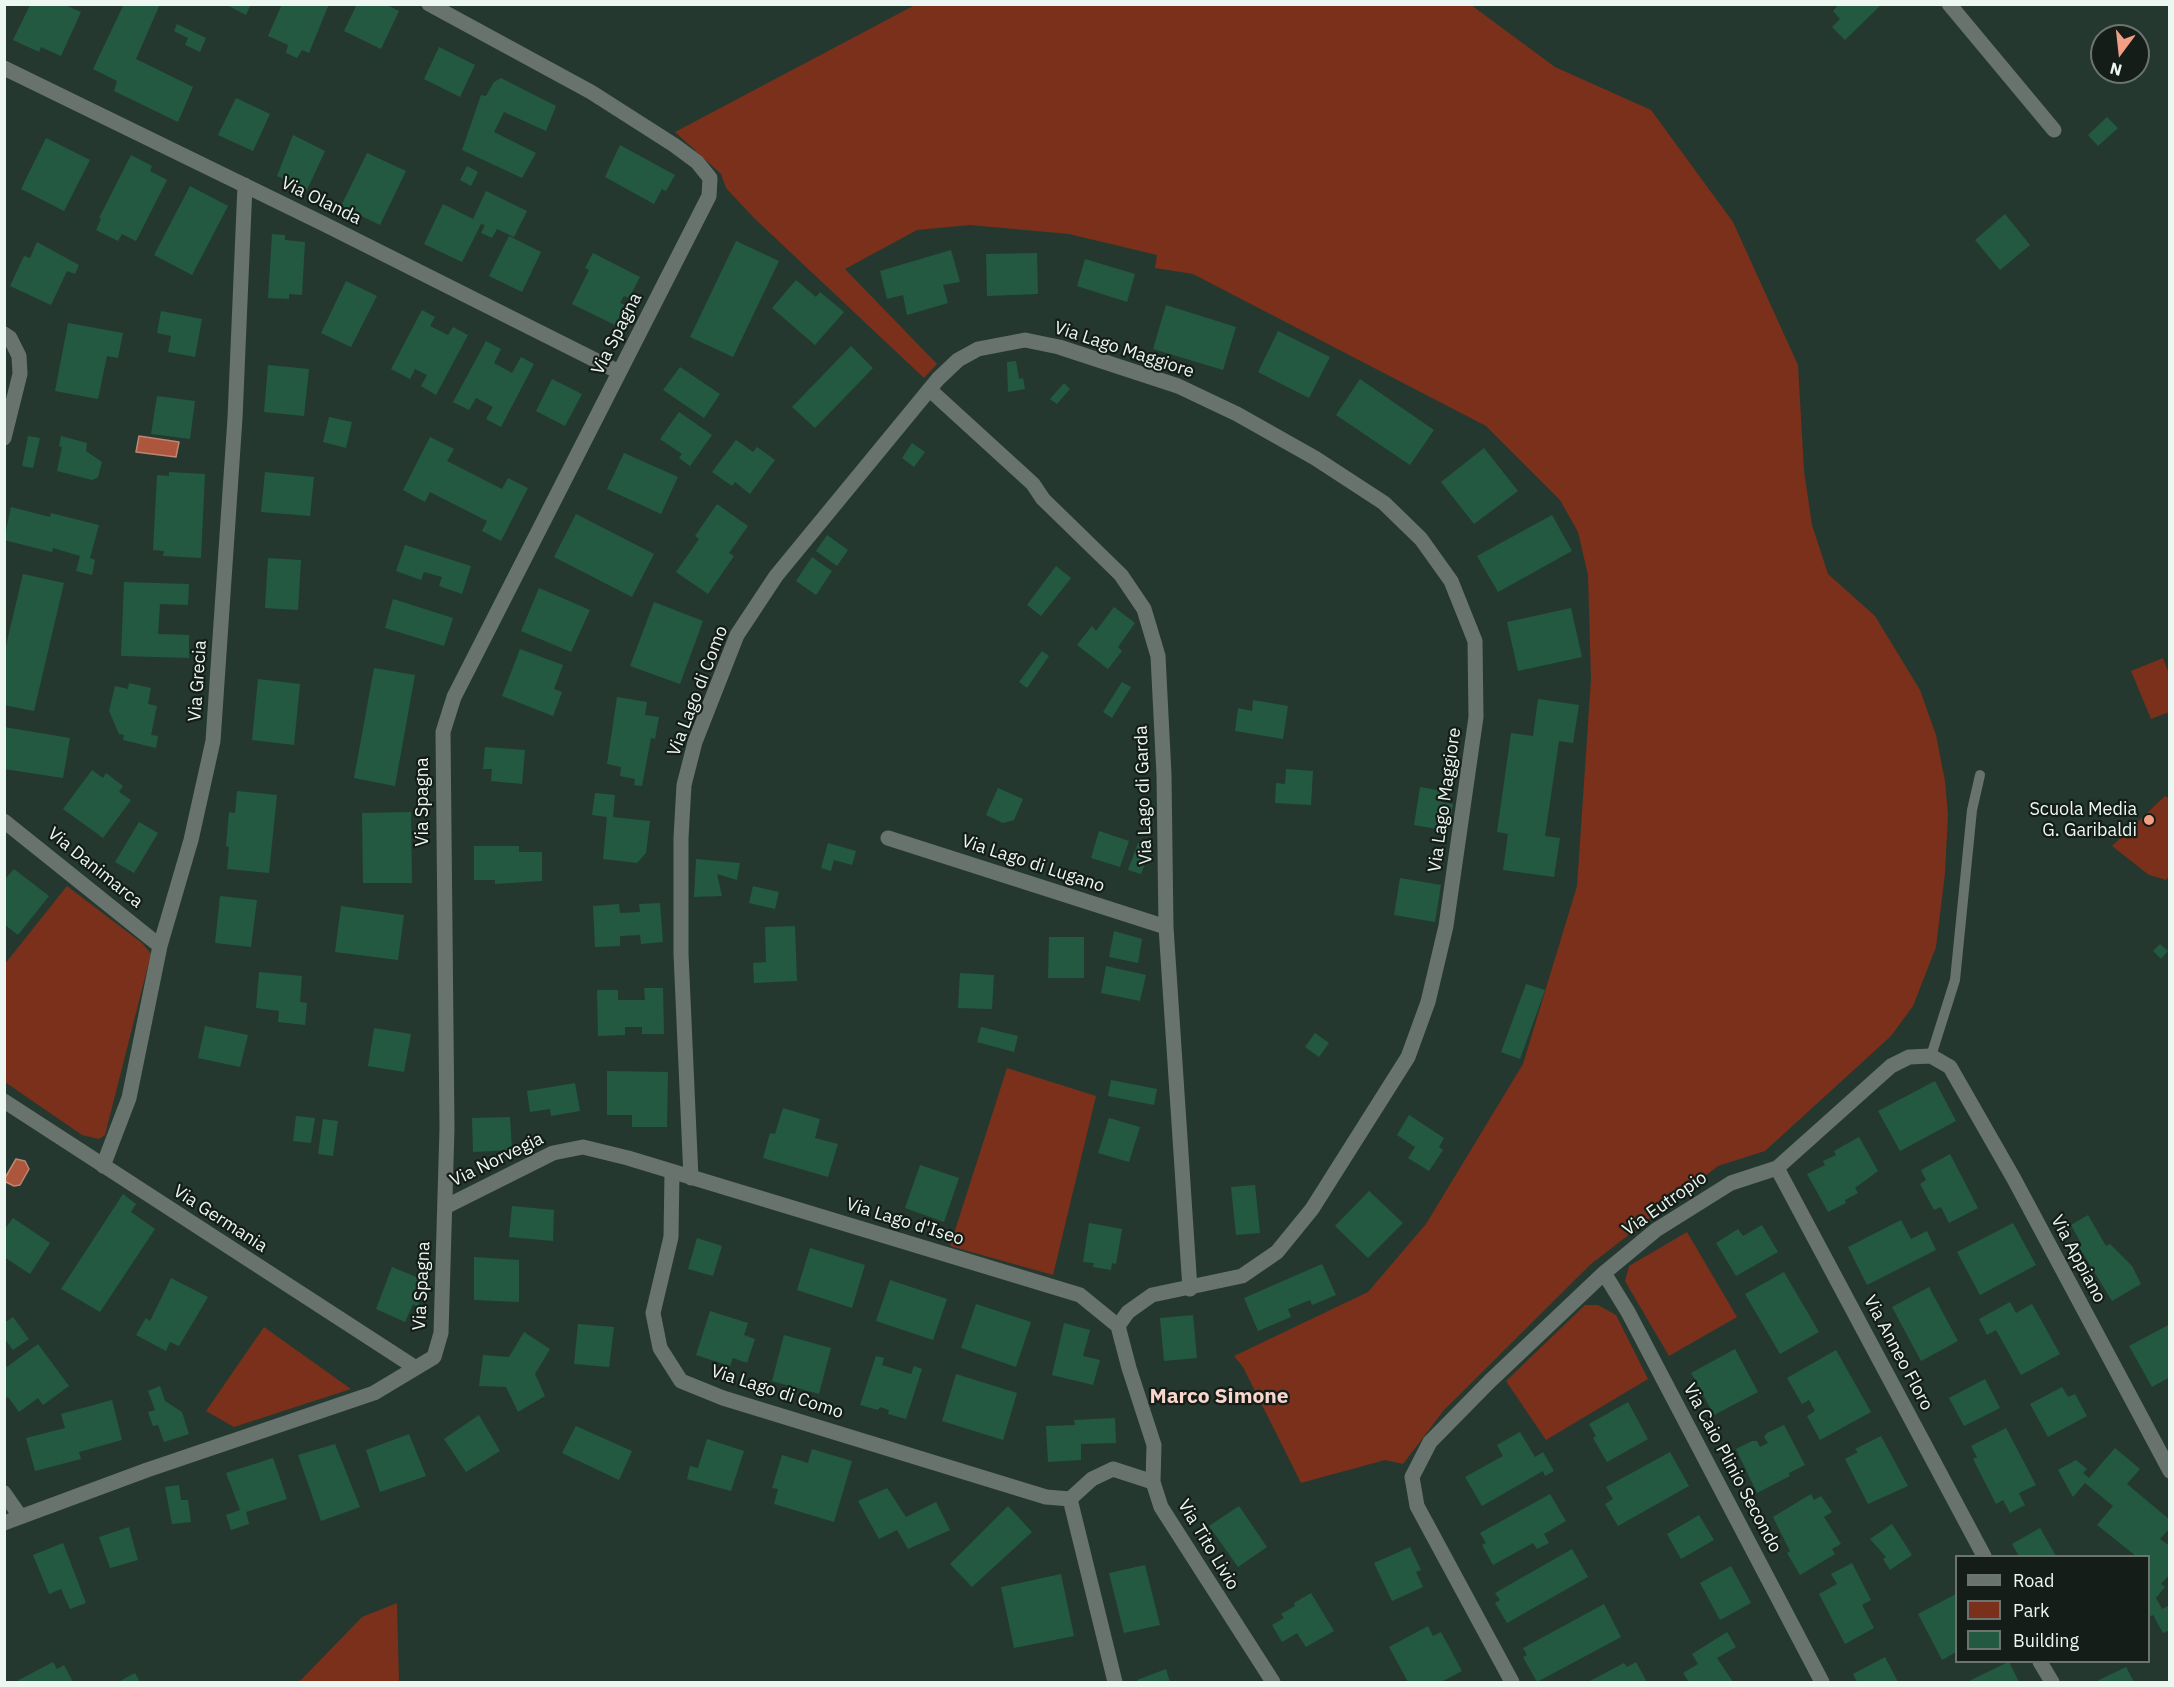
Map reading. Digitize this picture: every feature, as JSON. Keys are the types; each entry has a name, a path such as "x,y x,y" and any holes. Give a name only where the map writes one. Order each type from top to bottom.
{"street":[{"name":"Via Spagna","path":"4,1523 374,1393 434,1357 441,1334 447,1128 442,732 454,697 709,196 710,178 697,162 674,145 591,92 429,4"},
{"path":"1949,4 2054,130"},
{"name":"Via Olanda","path":"4,68 245,185 619,372"},
{"name":"Via Grecia","path":"103,1166 129,1098 160,946 191,840 213,741 235,417 245,185"},
{"path":"4,334 10,338 19,356 20,374 4,438"},
{"name":"Via Lago Maggiore","path":"930,390 958,360 978,349 1025,340 1059,347 1178,386 1237,414 1315,458 1384,502 1420,539 1451,581 1475,641 1476,717 1446,926 1428,1002 1408,1057 1312,1209 1277,1252 1242,1276 1190,1289 1152,1295 1128,1312 1118,1326"},
{"name":"Via Lago di Garda","path":"930,390 1033,484 1043,499 1121,575 1144,609 1158,656 1164,775 1166,927 1190,1289"},
{"name":"Via Lago di Como","path":"691,1178 681,954 681,838 684,785 695,742 737,635 776,576 930,390"},
{"name":"Via Danimarca","path":"4,821 160,946"},
{"name":"Via Lago di Lugano","path":"888,838 1166,927"},
{"name":"Via Appiano","path":"1931,1056 1950,1066 2014,1179 2169,1471"},
{"name":"Via Eutropio","path":"1512,1683 1417,1506 1412,1477 1430,1442 1490,1381 1604,1273 1656,1230 1731,1182 1778,1168 1891,1066 1909,1057 1931,1056"},
{"name":"Via Germania","path":"4,1101 416,1368"},
{"name":"Via Norvegia","path":"445,1207 552,1153 583,1148 672,1172"},
{"name":"Via Anneo Floro","path":"1778,1168 1983,1555"},
{"name":"Via Lago di Como","path":"672,1172 671,1237 653,1313 660,1348 681,1381 723,1398 1046,1497 1070,1499"},
{"name":"Via Lago d'Iseo","path":"672,1172 1080,1295 1118,1326"},
{"name":"Via Caio Plinio Secondo","path":"1604,1273 1634,1322 1822,1683"},
{"path":"1115,1683 1070,1499 1092,1479 1113,1468 1153,1482 1154,1445 1118,1326"},
{"name":"Via Tito Livio","path":"1153,1482 1161,1507 1273,1683"},
{"path":"4,1493 20,1516"},
{"path":"2041,1663 2052,1683"}],"lane":[{"path":"1931,1056 1955,980 1972,810 1980,775"}],"green space":[{"path":"915,5 1471,5 1555,67 1651,110 1733,222 1798,365 1804,471 1812,525 1828,574 1875,616 1920,690 1936,735 1945,781 1948,815 1945,873 1936,947 1913,1006 1891,1036 1765,1151 1718,1166 1591,1264 1444,1410 1403,1464 1385,1460 1301,1483 1243,1367 1234,1356 1368,1292 1426,1224 1523,1064 1577,886 1591,679 1588,575 1578,532 1560,500 1486,426 1193,274 1155,268 1157,255 1069,234 970,225 917,230 845,269 937,364 924,378 754,218 726,188 721,174 675,132"},
{"path":"2163,658 2169,674 2169,712 2151,719 2131,671"},
{"name":"Scuola Media G. Garibaldi","path":"2165,796 2170,799 2170,875 2166,880 2149,875 2112,846"},
{"path":"67,886 142,943 151,954 105,1135 99,1139 82,1135 5,1082 4,965"},
{"path":"1007,1068 1096,1096 1053,1275 950,1246"},
{"path":"1687,1232 1737,1317 1669,1356 1625,1281 1629,1266"},
{"path":"1585,1305 1598,1305 1616,1315 1648,1379 1546,1440 1506,1381"},
{"path":"264,1327 351,1389 234,1427 206,1411"},
{"path":"397,1603 399,1682 299,1682 362,1617"}],"shaded area":[{"path":"139,436 179,442 176,457 136,452"},
{"path":"16,1159 25,1161 29,1169 20,1185 14,1186 6,1182 5,1178"}],"building":[{"path":"124,4 160,4 136,59 193,87 178,122 114,91 117,81 93,69"},
{"path":"225,4 251,4 246,15"},
{"path":"282,4 329,4 309,53 302,50 297,58 286,53 288,45 268,36"},
{"path":"357,4 385,4 399,11 381,49 344,31"},
{"path":"1839,4 1882,4 1845,40 1832,27 1840,19 1833,11"},
{"path":"30,5 65,5 81,12 61,56 41,47 39,52 13,40"},
{"path":"177,24 206,38 200,52 185,45 188,38 174,31"},
{"path":"439,47 475,65 460,97 424,79"},
{"path":"501,78 556,106 546,131 504,112 494,132 536,153 522,178 462,150 481,95 486,96 494,82"},
{"path":"236,98 270,114 253,151 218,135"},
{"path":"2107,117 2118,128 2098,146 2088,135"},
{"path":"293,135 325,151 307,190 277,176"},
{"path":"46,138 90,160 64,211 21,189"},
{"path":"620,145 675,175 666,191 662,189 654,204 605,177"},
{"path":"367,153 406,171 380,225 341,206"},
{"path":"131,155 152,166 150,171 167,180 136,241 122,234 118,241 96,230 101,219 99,218"},
{"path":"467,166 478,172 471,186 460,180"},
{"path":"190,186 228,206 192,275 154,255"},
{"path":"486,191 527,211 514,237 497,229 492,238 481,233 485,225 481,224 462,262 424,244 443,204 473,219"},
{"path":"2005,214 2030,245 2000,270 1975,240"},
{"path":"272,234 285,235 285,240 305,242 302,295 289,294 289,299 268,298"},
{"path":"509,236 541,252 522,292 489,276"},
{"path":"736,241 779,261 733,357 690,337"},
{"path":"37,242 79,265 75,274 67,271 51,305 10,286 24,256 30,258"},
{"path":"951,250 960,282 943,285 948,303 907,315 903,295 887,299 880,271"},
{"path":"593,253 640,277 629,298 624,296 620,303 625,305 615,325 572,304 589,270 585,268"},
{"path":"1037,253 1038,294 987,296 986,254"},
{"path":"1085,259 1135,274 1127,302 1077,286"},
{"path":"796,280 816,297 820,292 844,312 815,345 772,308"},
{"path":"346,281 377,296 351,347 321,333"},
{"path":"1166,305 1236,327 1223,370 1153,349"},
{"path":"422,310 435,317 430,326 448,335 453,327 468,335 436,395 421,386 427,375 415,369 410,379 391,369"},
{"path":"161,311 202,319 195,357 168,352 171,336 157,333"},
{"path":"68,323 123,333 118,358 107,356 98,399 55,391"},
{"path":"1278,331 1330,357 1309,398 1258,372"},
{"path":"486,341 501,349 494,363 512,373 521,357 534,364 501,427 486,419 493,407 476,398 469,410 453,402"},
{"path":"851,346 873,368 815,428 792,407"},
{"path":"1016,361 1019,379 1023,378 1025,389 1008,392 1007,362"},
{"path":"268,365 309,369 304,416 264,412"},
{"path":"680,367 720,394 704,418 663,390"},
{"path":"552,379 582,394 565,426 536,411"},
{"path":"1360,379 1434,430 1410,465 1336,415"},
{"path":"1064,383 1070,389 1057,404 1050,399"},
{"path":"157,396 195,401 190,439 151,434"},
{"path":"679,412 712,435 690,466 679,458 682,454 660,439"},
{"path":"329,417 352,422 346,448 323,442"},
{"path":"28,436 40,438 33,468 22,466"},
{"path":"61,436 87,443 86,451 102,462 98,477 92,480 57,471 62,447 59,446"},
{"path":"430,437 454,449 447,461 502,489 508,478 528,488 501,541 482,531 487,521 430,492 425,502 403,490"},
{"path":"736,440 753,452 757,447 775,460 750,494 735,482 732,486 712,472"},
{"path":"912,443 925,452 914,467 902,458"},
{"path":"1484,448 1518,491 1474,524 1441,482"},
{"path":"624,453 678,477 661,514 607,489"},
{"path":"169,472 205,474 201,558 163,556 164,551 153,550 157,475 169,476"},
{"path":"265,472 314,477 310,516 261,512"},
{"path":"717,504 748,526 729,553 734,556 708,594 676,572 699,539 695,536"},
{"path":"11,507 50,517 51,513 99,525 90,558 95,560 92,575 76,571 80,556 53,548 52,552 4,540"},
{"path":"576,514 654,554 632,597 554,557"},
{"path":"1552,515 1572,551 1498,592 1477,556"},
{"path":"827,535 848,550 837,566 816,551"},
{"path":"405,545 471,566 462,594 439,586 442,577 424,572 421,580 396,571"},
{"path":"812,557 832,571 816,595 796,581"},
{"path":"268,558 301,560 298,610 265,608"},
{"path":"1056,566 1071,578 1041,616 1027,605"},
{"path":"23,574 64,583 34,711 4,705 4,654"},
{"path":"124,582 189,584 188,605 160,604 158,634 189,635 189,658 121,656"},
{"path":"539,588 590,610 571,652 521,631"},
{"path":"393,599 453,618 444,646 385,628"},
{"path":"654,602 703,621 680,684 630,666"},
{"path":"1114,607 1135,623 1118,647 1122,651 1108,669 1077,645 1092,626 1096,631"},
{"path":"1571,608 1582,657 1518,671 1507,622"},
{"path":"520,649 563,665 554,689 562,692 553,716 502,696"},
{"path":"1042,651 1049,656 1027,688 1019,682"},
{"path":"374,668 415,675 395,786 354,778"},
{"path":"258,679 300,684 294,745 252,740"},
{"path":"1122,682 1131,687 1112,718 1103,712"},
{"path":"129,683 151,688 148,704 157,706 151,735 158,736 156,748 123,740 124,735 119,734 109,711 115,686 128,689"},
{"path":"617,697 647,702 645,715 659,717 655,739 651,738 642,786 634,785 635,779 620,776 621,767 607,764"},
{"path":"1538,699 1579,705 1573,743 1559,741 1545,836 1560,838 1554,877 1503,870 1508,834 1497,832 1511,733 1533,736"},
{"path":"1253,700 1288,706 1283,739 1235,731 1238,708 1252,711"},
{"path":"4,727 70,738 63,778 4,769"},
{"path":"485,747 525,750 522,784 491,781 492,769 483,769"},
{"path":"1286,769 1313,771 1311,805 1275,803 1276,783 1285,784"},
{"path":"92,770 103,778 106,773 123,786 119,792 131,800 103,838 63,809"},
{"path":"1420,787 1443,791 1441,802 1453,804 1448,831 1414,825"},
{"path":"998,788 1023,799 1014,820 1003,823 986,815"},
{"path":"237,791 277,795 269,873 227,869 229,847 226,846 229,812 235,813"},
{"path":"595,793 615,795 613,817 650,821 646,853 637,863 603,859 607,817 592,815"},
{"path":"411,812 412,883 363,883 362,813"},
{"path":"139,822 158,833 134,873 115,862"},
{"path":"1099,831 1129,841 1120,867 1091,858"},
{"path":"828,843 856,851 852,865 834,860 831,871 821,868"},
{"path":"1138,843 1151,848 1141,874 1128,870"},
{"path":"474,846 519,846 519,852 542,852 542,881 495,884 495,880 474,880"},
{"path":"696,859 740,863 737,880 717,874 722,896 694,897"},
{"path":"14,869 49,896 18,935 4,924 4,880"},
{"path":"1400,878 1441,885 1435,922 1394,915"},
{"path":"753,886 779,892 775,909 749,903"},
{"path":"220,896 257,900 251,947 215,943"},
{"path":"660,903 663,942 641,944 640,935 620,936 620,946 595,947 593,906 619,904 620,913 640,912 639,904"},
{"path":"341,906 404,915 398,960 335,952"},
{"path":"795,926 797,981 754,983 753,963 766,962 765,927"},
{"path":"1114,931 1142,939 1138,963 1109,957"},
{"path":"1049,937 1084,937 1084,978 1048,978"},
{"path":"2160,944 2168,951 2161,959 2153,951"},
{"path":"1106,966 1146,975 1140,1001 1101,993"},
{"path":"259,972 302,976 300,1002 307,1003 305,1025 278,1022 279,1011 256,1008"},
{"path":"960,973 994,975 992,1009 958,1008"},
{"path":"1526,984 1545,990 1520,1059 1501,1052"},
{"path":"644,988 663,988 664,1034 642,1034 642,1027 625,1027 625,1035 598,1036 597,990 618,990 618,1000 645,1000"},
{"path":"205,1026 248,1035 240,1067 198,1058"},
{"path":"981,1027 1018,1036 1014,1052 977,1042"},
{"path":"374,1028 411,1034 404,1072 368,1066"},
{"path":"1315,1033 1329,1043 1319,1057 1305,1047"},
{"path":"607,1071 668,1072 667,1127 632,1127 632,1115 607,1115"},
{"path":"1111,1080 1157,1089 1154,1105 1108,1096"},
{"path":"1935,1081 1956,1121 1900,1151 1878,1111"},
{"path":"575,1083 580,1111 551,1116 550,1109 530,1112 527,1091"},
{"path":"783,1108 820,1119 815,1138 838,1144 828,1177 763,1158 770,1133 775,1134"},
{"path":"1409,1115 1444,1138 1439,1147 1443,1150 1429,1171 1408,1158 1415,1147 1397,1135"},
{"path":"296,1116 315,1118 311,1143 293,1141"},
{"path":"510,1117 512,1150 473,1152 472,1118"},
{"path":"1109,1118 1140,1127 1129,1162 1098,1153"},
{"path":"323,1119 338,1121 333,1156 318,1154"},
{"path":"1859,1137 1878,1171 1855,1188 1858,1193 1845,1200 1846,1203 1828,1212 1807,1174 1825,1165 1823,1161 1836,1155 1834,1151"},
{"path":"1950,1154 1978,1208 1949,1223 1941,1207 1934,1210 1920,1184 1926,1180 1921,1170"},
{"path":"920,1165 959,1178 944,1222 905,1208"},
{"path":"1255,1185 1260,1233 1236,1235 1231,1187"},
{"path":"1369,1191 1403,1223 1368,1258 1335,1226"},
{"path":"123,1194 136,1204 131,1212 155,1229 100,1312 61,1289"},
{"path":"512,1206 554,1210 553,1241 509,1237"},
{"path":"2088,1215 2106,1246 2110,1244 2132,1266 2141,1284 2112,1301 2079,1247 2082,1245 2071,1225"},
{"path":"13,1218 50,1243 30,1274 4,1257 4,1230"},
{"path":"1901,1220 1911,1239 1927,1231 1936,1250 1867,1285 1848,1247"},
{"path":"1089,1223 1122,1229 1116,1264 1112,1263 1111,1270 1093,1267 1094,1263 1083,1262"},
{"path":"2013,1223 2036,1265 1980,1295 1957,1252"},
{"path":"1762,1225 1778,1252 1736,1276 1716,1243 1738,1229 1743,1236"},
{"path":"697,1238 722,1246 713,1276 688,1269"},
{"path":"810,1248 865,1265 852,1308 797,1290"},
{"path":"474,1257 519,1260 519,1302 474,1300"},
{"path":"1322,1264 1336,1295 1312,1305 1310,1300 1288,1309 1291,1317 1258,1331 1244,1298"},
{"path":"392,1267 426,1281 418,1307 413,1304 405,1322 376,1309"},
{"path":"1784,1272 1819,1332 1780,1354 1745,1294"},
{"path":"171,1278 208,1297 179,1346 170,1342 166,1351 136,1335 146,1318 150,1321"},
{"path":"890,1280 947,1299 933,1340 876,1321"},
{"path":"1929,1287 1958,1341 1921,1361 1892,1307"},
{"path":"2010,1302 2016,1313 2032,1304 2060,1354 2021,1375 1996,1330 1987,1335 1979,1319"},
{"path":"976,1304 1031,1322 1016,1367 961,1348"},
{"path":"710,1311 748,1323 744,1335 755,1339 747,1363 733,1358 730,1366 696,1355"},
{"path":"1193,1315 1197,1358 1164,1361 1160,1318"},
{"path":"13,1317 29,1339 13,1350 4,1338 4,1323"},
{"path":"1064,1323 1090,1330 1083,1356 1100,1360 1093,1385 1052,1375"},
{"path":"578,1324 614,1327 609,1367 574,1364"},
{"path":"2170,1324 2170,1377 2152,1387 2129,1346"},
{"path":"524,1332 550,1349 535,1374 545,1396 518,1412 506,1387 479,1386 483,1355 509,1357"},
{"path":"784,1335 831,1348 819,1394 772,1381"},
{"path":"38,1344 69,1386 43,1405 38,1398 19,1412 8,1397 4,1399 4,1363 7,1367"},
{"path":"1735,1349 1758,1392 1714,1415 1691,1373"},
{"path":"1836,1350 1871,1412 1820,1440 1807,1416 1815,1411 1809,1400 1802,1404 1787,1378"},
{"path":"876,1356 884,1358 882,1365 911,1374 914,1366 922,1369 906,1419 888,1414 889,1410 880,1407 878,1410 860,1405"},
{"path":"956,1374 1017,1393 1003,1440 942,1421"},
{"path":"1985,1379 2000,1408 1964,1426 1949,1398"},
{"path":"160,1386 165,1401 182,1412 189,1434 164,1442 158,1425 153,1426 148,1412 155,1410 148,1391"},
{"path":"2062,1387 2068,1397 2075,1394 2087,1416 2048,1437 2030,1404"},
{"path":"112,1400 122,1440 79,1452 81,1459 35,1471 26,1438 65,1428 61,1414"},
{"path":"1628,1402 1648,1439 1607,1462 1593,1438 1596,1436 1589,1424"},
{"path":"479,1415 500,1451 466,1472 444,1439"},
{"path":"1115,1418 1116,1443 1081,1444 1081,1460 1048,1462 1046,1426 1075,1425 1074,1420"},
{"path":"1784,1425 1805,1465 1789,1473 1790,1476 1757,1493 1736,1449 1752,1441 1757,1441 1760,1447 1768,1443 1764,1437 1767,1433"},
{"path":"576,1426 632,1451 619,1480 562,1453"},
{"path":"2006,1428 2036,1485 2019,1493 2025,1505 2010,1513 2003,1500 1996,1504 1973,1459 1977,1457 1971,1446"},
{"path":"1520,1432 1535,1457 1543,1452 1554,1471 1545,1476 1543,1471 1482,1506 1465,1477 1503,1456 1497,1445"},
{"path":"409,1434 426,1476 380,1492 366,1450"},
{"path":"1881,1436 1908,1486 1868,1504 1845,1459 1858,1452 1855,1449"},
{"path":"707,1439 744,1451 731,1491 687,1479 690,1466 698,1468"},
{"path":"335,1444 360,1507 321,1521 298,1455"},
{"path":"2115,1448 2140,1469 2127,1484 2170,1520 2170,1528 2160,1539 2170,1546 2170,1574 2161,1584 2165,1587 2156,1598 2162,1609 2170,1605 2170,1630 2163,1633 2153,1615 2150,1616 2150,1555 2135,1555 2097,1525 2113,1506 2085,1483 2073,1497 2058,1470 2076,1460 2087,1469 2083,1473 2089,1478"},
{"path":"812,1449 852,1461 834,1522 774,1504 778,1489 772,1488 782,1455 808,1463"},
{"path":"1670,1452 1689,1486 1618,1526 1605,1504 1613,1499 1606,1487"},
{"path":"273,1458 287,1499 246,1512 249,1524 231,1530 226,1515 240,1510 226,1473"},
{"path":"179,1485 181,1500 188,1500 191,1522 172,1524 165,1487"},
{"path":"887,1488 906,1517 936,1502 950,1530 908,1549 897,1530 879,1539 858,1501"},
{"path":"1550,1494 1566,1521 1544,1534 1549,1543 1537,1549 1533,1543 1493,1565 1482,1545 1486,1543 1480,1533"},
{"path":"1811,1494 1814,1500 1821,1496 1832,1512 1824,1517 1841,1544 1832,1549 1835,1554 1800,1575 1787,1553 1790,1551 1773,1517"},
{"path":"1008,1506 1032,1532 972,1587 950,1564"},
{"path":"1239,1506 1267,1547 1238,1567 1209,1526"},
{"path":"1699,1515 1714,1540 1681,1559 1667,1534"},
{"path":"1892,1524 1912,1555 1890,1570 1883,1559 1886,1557 1870,1539"},
{"path":"129,1527 138,1560 110,1568 99,1537"},
{"path":"2040,1528 2055,1555 2018,1555 2012,1544"},
{"path":"63,1543 86,1603 70,1609 61,1589 49,1594 33,1555"},
{"path":"1410,1547 1421,1570 1416,1572 1423,1587 1392,1601 1374,1563"},
{"path":"1572,1549 1588,1577 1507,1623 1495,1603 1500,1600 1495,1593"},
{"path":"1852,1563 1871,1600 1862,1605 1874,1628 1845,1644 1819,1594 1837,1584 1831,1574"},
{"path":"1145,1565 1160,1625 1124,1633 1109,1573"},
{"path":"1731,1566 1751,1603 1720,1620 1700,1583"},
{"path":"1061,1574 1074,1636 1014,1648 1001,1587"},
{"path":"1311,1593 1334,1631 1306,1647 1297,1633 1282,1642 1272,1625 1284,1618 1281,1614 1295,1606 1294,1603"},
{"path":"1955,1595 1955,1653 1942,1660 1918,1614"},
{"path":"1604,1604 1621,1637 1537,1682 1523,1657 1527,1655 1523,1648"},
{"path":"1428,1626 1433,1636 1441,1632 1462,1671 1441,1682 1408,1682 1389,1647"},
{"path":"1727,1632 1736,1647 1717,1658 1733,1682 1689,1682 1683,1673 1698,1664 1692,1654"},
{"path":"1885,1657 1898,1682 1857,1682 1853,1674"},
{"path":"53,1662 57,1669 64,1665 73,1682 15,1682"},
{"path":"1636,1662 1647,1682 1588,1682 1624,1663 1627,1667"},
{"path":"2010,1663 2019,1682 1967,1682"},
{"path":"2126,1667 2134,1682 2095,1682"},
{"path":"1166,1669 1170,1682 1138,1682 1137,1680"},
{"path":"135,1673 140,1682 118,1682"}],"place":[{"name":"Scuola Media G. Garibaldi","path":"2149,820"}],"district":[{"name":"Marco Simone","path":"1219,1397"}]}
